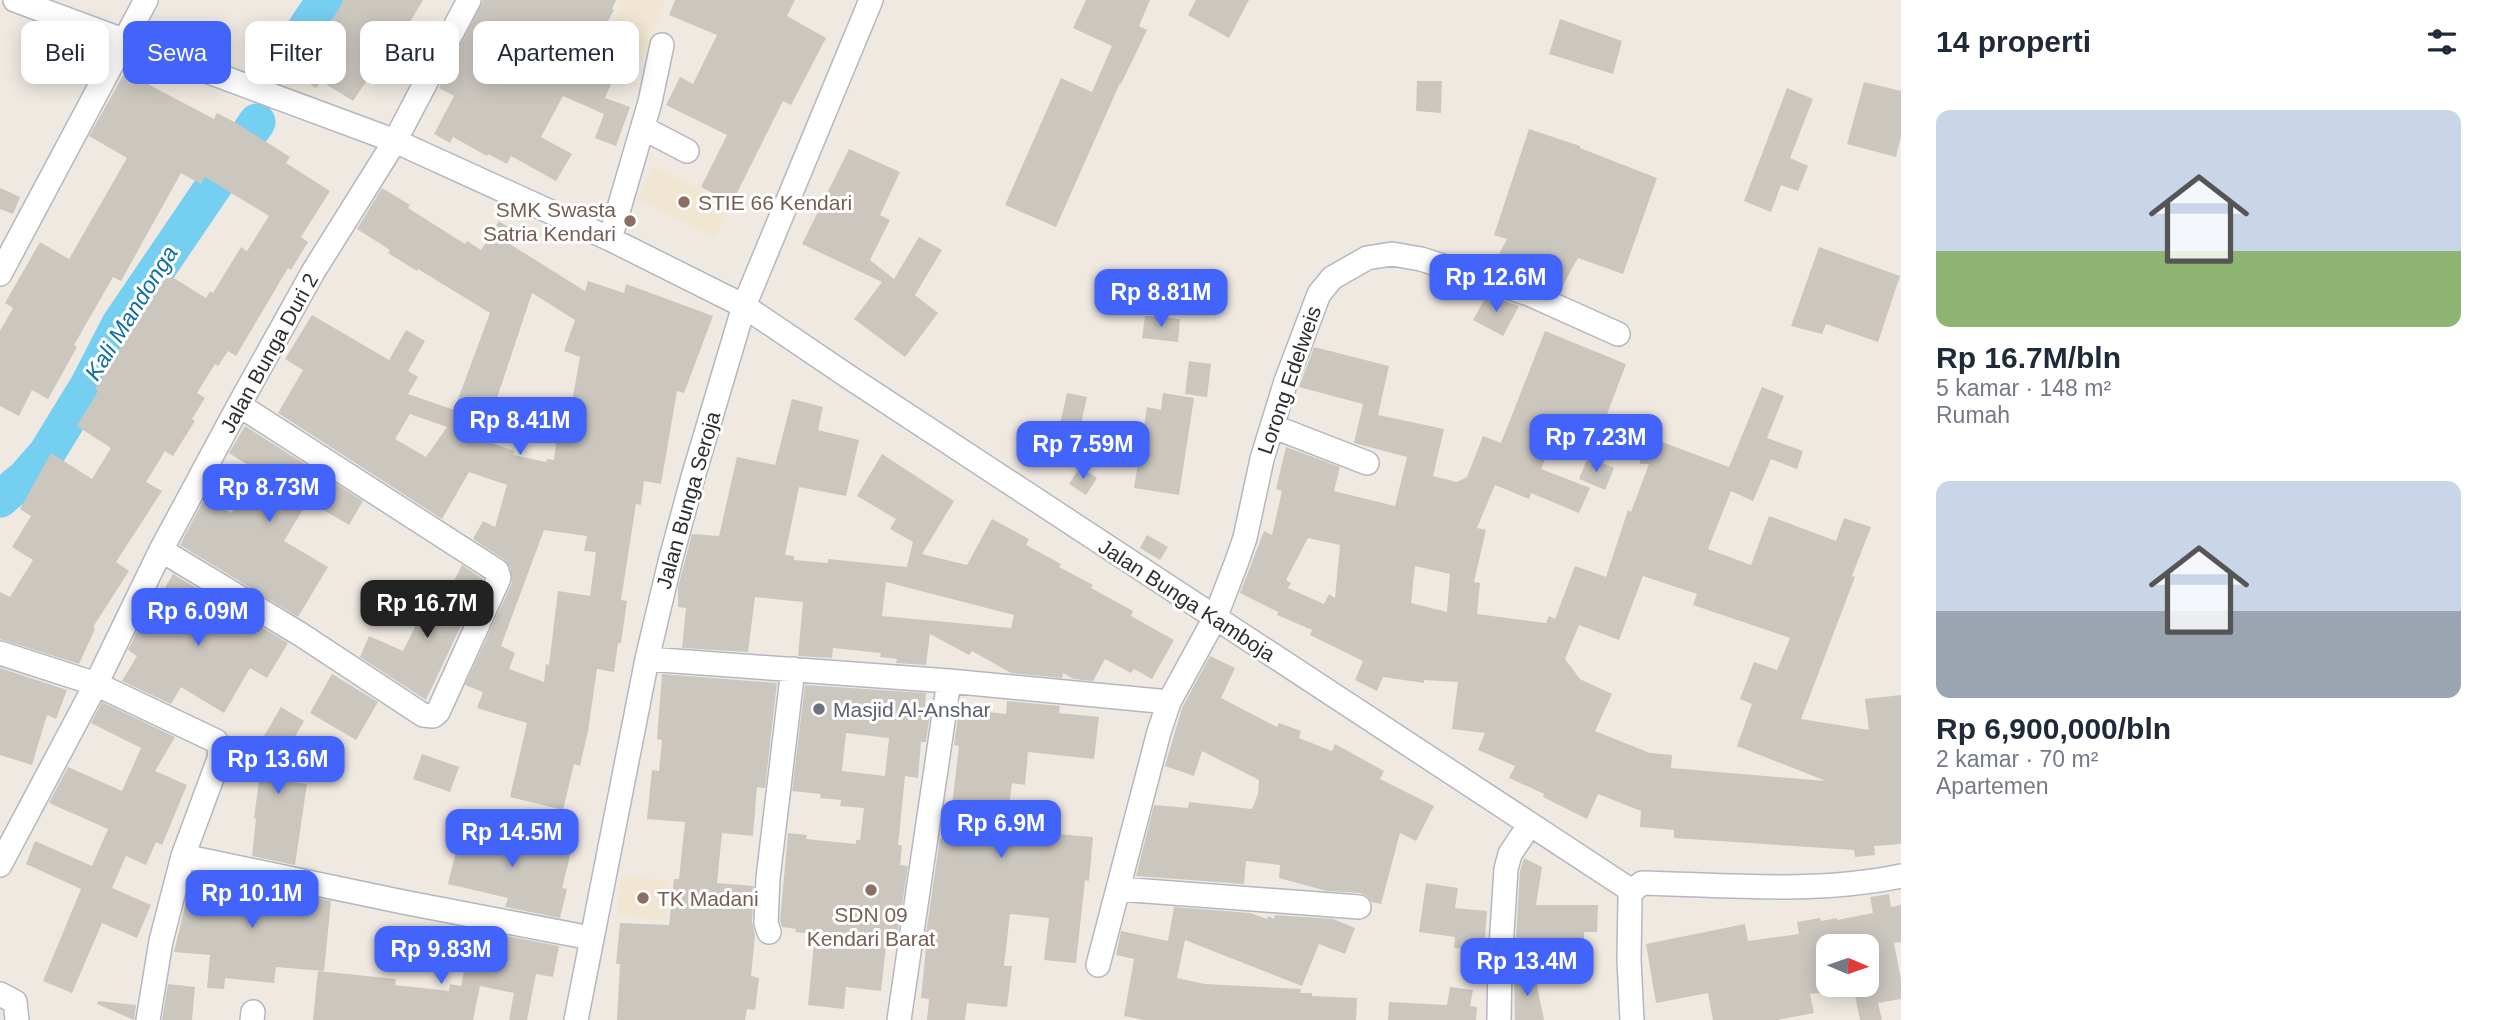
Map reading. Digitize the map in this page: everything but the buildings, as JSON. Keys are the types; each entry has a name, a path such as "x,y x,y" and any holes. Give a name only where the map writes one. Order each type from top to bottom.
{"street":[{"name":"Jalan Bunga Kamboja","path":"15,0 123,39"},
{"path":"135,21 146,0"},
{"name":"Jalan Bunga Duri 2","path":"1,862 96,684 161,550 239,405 313,272 395,141 469,0"},
{"name":"Jalan Bunga Seroja","path":"576,1020 647,659 673,550 744,306 871,0"},
{"path":"3,262 123,44"},
{"path":"610,239 643,128 662,45"},
{"name":"Jalan Bunga Kamboja","path":"231,80 395,141 610,239 744,306 1632,891"},
{"path":"643,128 687,151"},
{"name":"Lorong Edelweis","path":"1098,965 1169,702 1215,618 1245,538 1262,459 1286,381 1319,293 1332,278 1367,258 1392,254 1421,258 1529,294 1618,334"},
{"path":"161,550 300,635 423,715 433,716 438,712 499,575 461,547 239,405"},
{"path":"1272,426 1367,463"},
{"path":"0,653 96,684 216,741 219,746 219,760 183,856 161,941 148,1020"},
{"path":"647,659 948,681 1169,702"},
{"path":"769,932 766,923 768,878 793,669"},
{"path":"899,1020 948,681"},
{"path":"1499,1020 1506,869 1510,854 1530,824"},
{"path":"183,856 591,938"},
{"path":"1632,1020 1629,960 1632,891 1642,883 1815,887 1901,876"},
{"path":"1119,889 1359,907"},
{"path":"0,994 15,1002 17,1020"}],"shaded area":[{"path":"623,0 665,0 643,61 639,60 639,21 616,21"},
{"name":"STIE 66 Kendari","path":"653,166 731,205 715,238 637,198"},
{"name":"TK Madani","path":"621,876 669,881 665,920 617,916"}],"waterway":[{"name":"Kali Mandonga","path":"311,21 325,0"},
{"name":"Kali Mandonga","path":"0,499 25,478 47,453 88,386 120,324 257,122"}],"place":[{"name":"STIE 66 Kendari","path":"684,202"},
{"name":"SMK Swasta Satria Kendari","path":"630,221"},
{"name":"Masjid Al-Anshar","path":"819,709"},
{"name":"SDN 09 Kendari Barat","path":"871,890"},
{"name":"TK Madani","path":"643,898"}]}
